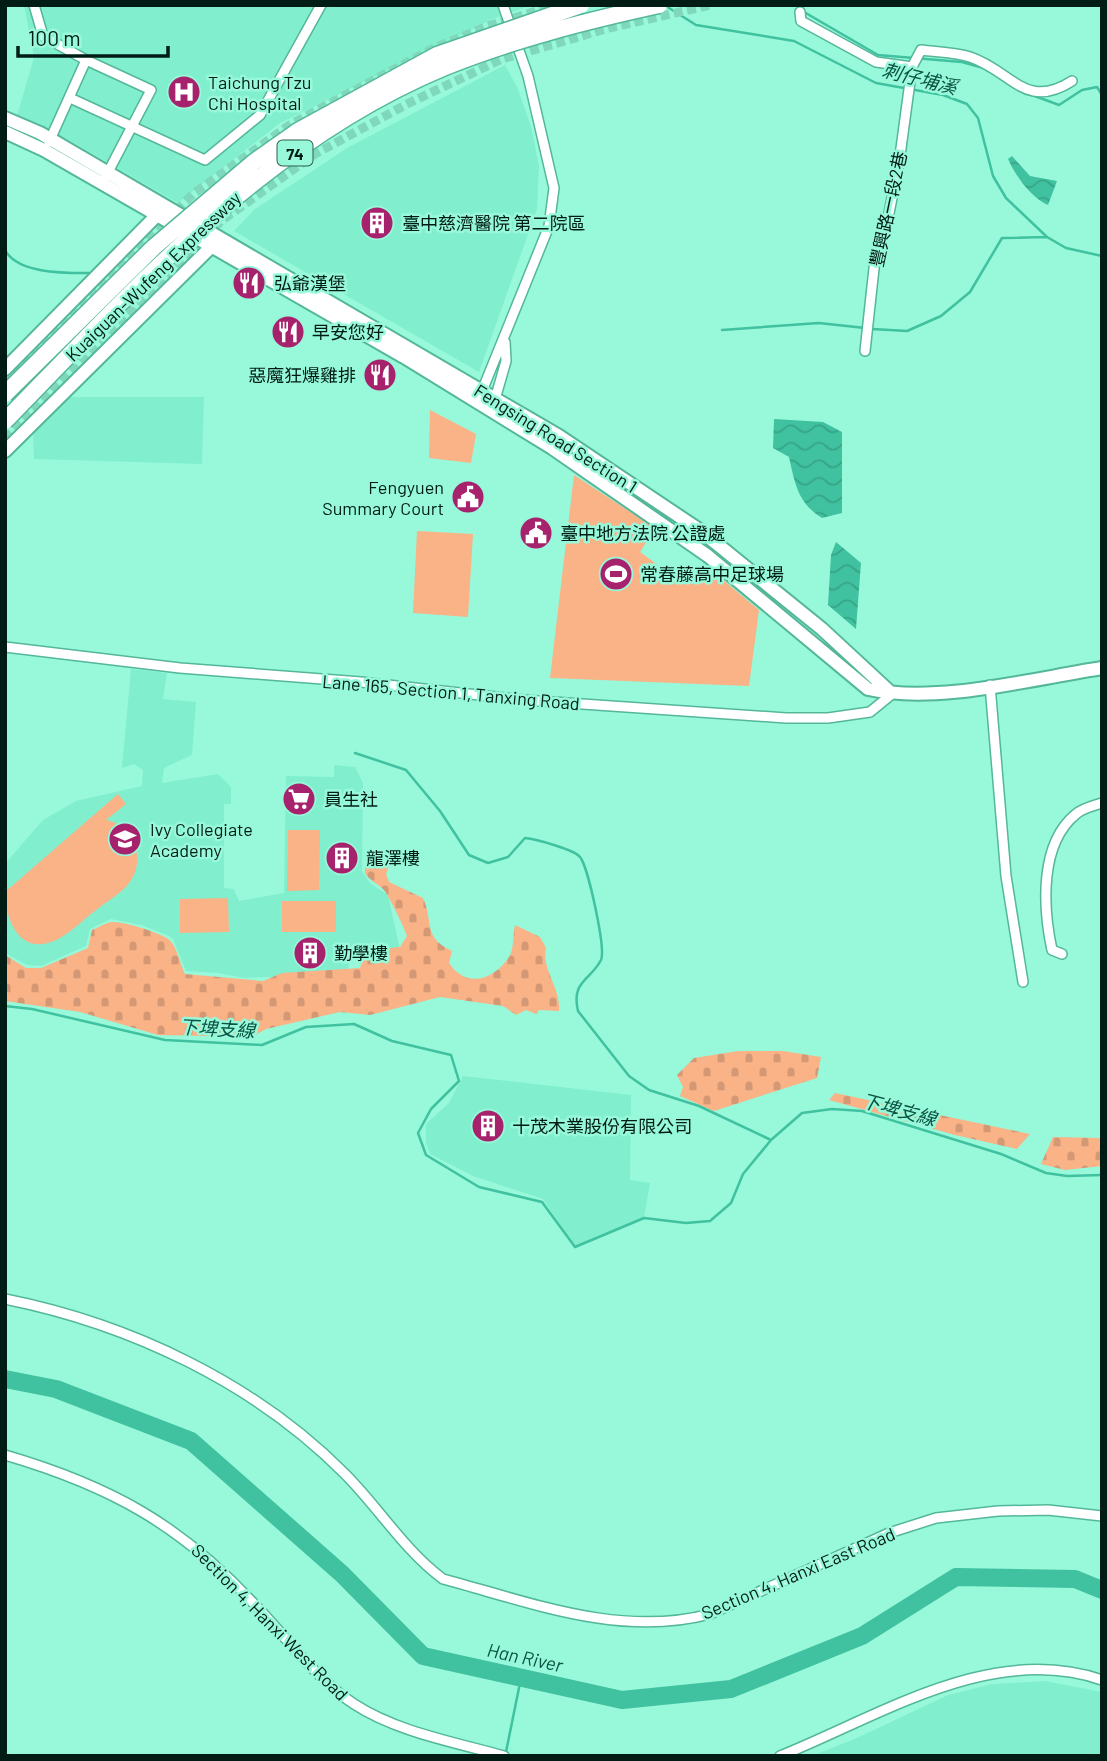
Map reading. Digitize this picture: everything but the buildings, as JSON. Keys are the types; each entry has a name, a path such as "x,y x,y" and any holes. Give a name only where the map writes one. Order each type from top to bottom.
{"highway":[{"name":"Kuaiguan-Wufeng Expressway","path":"5,394 153,247 254,162 298,131 437,55 581,5"},
{"name":"Kuaiguan-Wufeng Expressway","path":"5,421 214,214 308,144 443,68 561,27 659,5"}],"street":[{"path":"34,5 43,36 86,60 151,90 105,178"},
{"path":"70,97 205,160 260,114 321,5"},
{"path":"480,398 492,361 505,342 549,226 554,188 528,76 503,5"},
{"path":"800,12 801,22 876,62 912,67 921,50 968,56 995,67 1027,91 1042,94 1058,90 1072,81"},
{"path":"47,145 86,60"},
{"name":"豐興路一段2巷","path":"865,351 876,250 886,228 910,96 912,67"},
{"name":"Fengsing Road Section 1","path":"5,118 404,358 559,436 701,531 822,629 892,694"},
{"name":"Fengsing Road Section 1","path":"5,132 47,145"},
{"path":"5,369 161,210"},
{"path":"5,452 214,243"},
{"path":"493,405 506,361 505,342"},
{"name":"Lane 165, Section 1, Tanxing Road","path":"5,647 180,668 360,682 524,700 786,718 828,718 870,712 892,694"},
{"path":"892,694 937,693 1102,668"},
{"path":"989,685 1006,876 1023,982"},
{"path":"1062,954 1052,950 1050,939 1046,880 1051,856 1073,816 1102,803"},
{"name":"Section 4, Hanxi East Road","path":"5,1298 120,1332 254,1397 294,1426 346,1475 424,1565 443,1579 600,1620 653,1624 679,1622 710,1614 889,1533 936,1518 998,1511 1048,1510 1102,1516"},
{"name":"Section 4, Hanxi West Road","path":"5,1455 94,1486 176,1531 209,1557 327,1681 357,1706 394,1724 502,1755"},
{"path":"780,1756 934,1690 978,1676 1020,1669 1055,1670 1102,1680"}],"shaded area":[{"name":"Taichung Tzu Chi Hospital","path":"24,5 532,5 493,19 280,123 178,203 67,139 17,116 34,57"},
{"name":"Taichung Tzu Chi Hospital","path":"505,65 517,87 531,126 539,166 537,209 479,372 234,231 255,209 347,148"},
{"path":"66,397 204,397 202,464 34,459 33,431"},
{"name":"Ivy Collegiate Academy","path":"131,669 167,673 163,699 196,702 192,755 164,768 162,783 218,774 231,787 231,804 224,804 224,888 234,889 239,901 284,893 286,776 334,777 334,765 355,767 363,783 362,871 370,883 388,895 400,949 351,958 347,974 244,978 186,971 173,939 141,925 111,919 90,929 86,946 41,966 27,965 5,953 5,865 10,858 43,820 76,801 142,786 143,770 134,764 122,768"},
{"name":"十茂木業股份有限公司","path":"463,1076 631,1095 630,1180 650,1183 644,1218 575,1247 543,1199 473,1176 430,1154 426,1143 426,1124 449,1103"},
{"path":"1045,1681 1102,1692 1102,1756 812,1756 948,1695 992,1684"}],"green space":[{"path":"430,410 476,434 471,463 429,458"},
{"name":"常春藤高中足球場","path":"574,475 655,528 640,552 684,584 704,564 759,610 749,686 550,678"},
{"path":"417,531 473,534 468,617 413,613"},
{"path":"118,794 126,804 106,820 124,829 135,844 137,864 129,883 58,939 45,944 33,944 24,940 11,924 5,892"},
{"path":"288,830 320,830 319,890 287,891"},
{"path":"376,858 390,864 386,874 389,882 423,898 430,928 436,940 452,951 449,963 463,976 472,979 488,976 503,965 512,950 515,925 540,937 546,948 546,963 557,994 559,1011 539,1010 536,1014 526,1010 516,1015 503,1006 440,997 370,1015 340,1012 266,1029 252,1037 158,1035 80,1012 5,1001 5,955 26,968 41,968 88,948 92,930 113,922 142,928 168,939 176,950 185,974 263,981 282,973 360,968 371,953 400,947 407,936 385,892 365,873 365,862"},
{"path":"228,898 229,932 180,933 180,899"},
{"path":"282,901 336,901 336,932 282,932"},
{"path":"738,1051 783,1051 821,1057 817,1078 714,1111 680,1096 683,1087 677,1075 694,1058"},
{"path":"835,1093 1030,1134 1017,1149 829,1100"},
{"path":"1053,1137 1102,1138 1102,1166 1065,1170 1041,1164"}],"water":[{"path":"1012,156 1030,176 1057,181 1048,205 1030,192 1019,179 1008,159"},
{"path":"774,419 823,422 842,432 842,513 822,518 808,506 796,484 789,457 773,448"},
{"path":"836,542 861,563 856,629 828,605 831,555"}],"waterway":[{"name":"刺仔埔溪","path":"666,6 696,25 794,41 876,83 943,95 967,104 978,118 993,176 1006,198 1047,237 1066,248 1102,256"},
{"path":"804,12 878,55 962,62 987,69"},
{"path":"1024,92 1059,105 1082,90 1097,87 1102,95"},
{"path":"872,329 907,331 941,316 970,292 1002,238 1047,237"},
{"path":"5,250 11,258 31,268 89,273"},
{"path":"722,330 819,323 865,328"},
{"path":"355,753 406,770 440,811 469,855 488,863 508,857 525,838 577,854 591,891 602,953 597,967 579,987 578,1011 629,1076 649,1090 699,1106 771,1140"},
{"name":"下埤支線","path":"5,1006 32,1009 165,1040 262,1045 306,1027 354,1024 392,1041 451,1055 459,1081 431,1109 418,1133 426,1155 479,1187 542,1202 575,1247 644,1218 686,1223 710,1221 731,1203 743,1174 771,1140 802,1113 832,1109 862,1111 1001,1154 1046,1173 1067,1176 1102,1175"},
{"name":"Han River","path":"5,1379 56,1389 191,1441 342,1574 423,1656 622,1700 731,1689 862,1636 956,1577 1075,1579 1102,1590"},
{"path":"506,1752 521,1678"}],"tunnel":[{"path":"5,383 193,194 291,124 434,48 488,26 556,5"},
{"path":"5,439 221,221 315,154 409,103 502,59 609,28 711,5"}],"place":[{"name":"Taichung Tzu Chi Hospital","path":"184,92"},
{"name":"臺中慈濟醫院 第二院區","path":"377,223"},
{"name":"弘爺漢堡","path":"249,283"},
{"name":"早安您好","path":"288,332"},
{"name":"惡魔狂爆雞排","path":"380,375"},
{"name":"Fengyuen Summary Court","path":"468,497"},
{"name":"臺中地方法院 公證處","path":"536,533"},
{"name":"常春藤高中足球場","path":"616,574"},
{"name":"員生社","path":"299,799"},
{"name":"Ivy Collegiate Academy","path":"125,839"},
{"name":"龍澤樓","path":"342,858"},
{"name":"勤學樓","path":"310,953"},
{"name":"十茂木業股份有限公司","path":"488,1126"}]}
